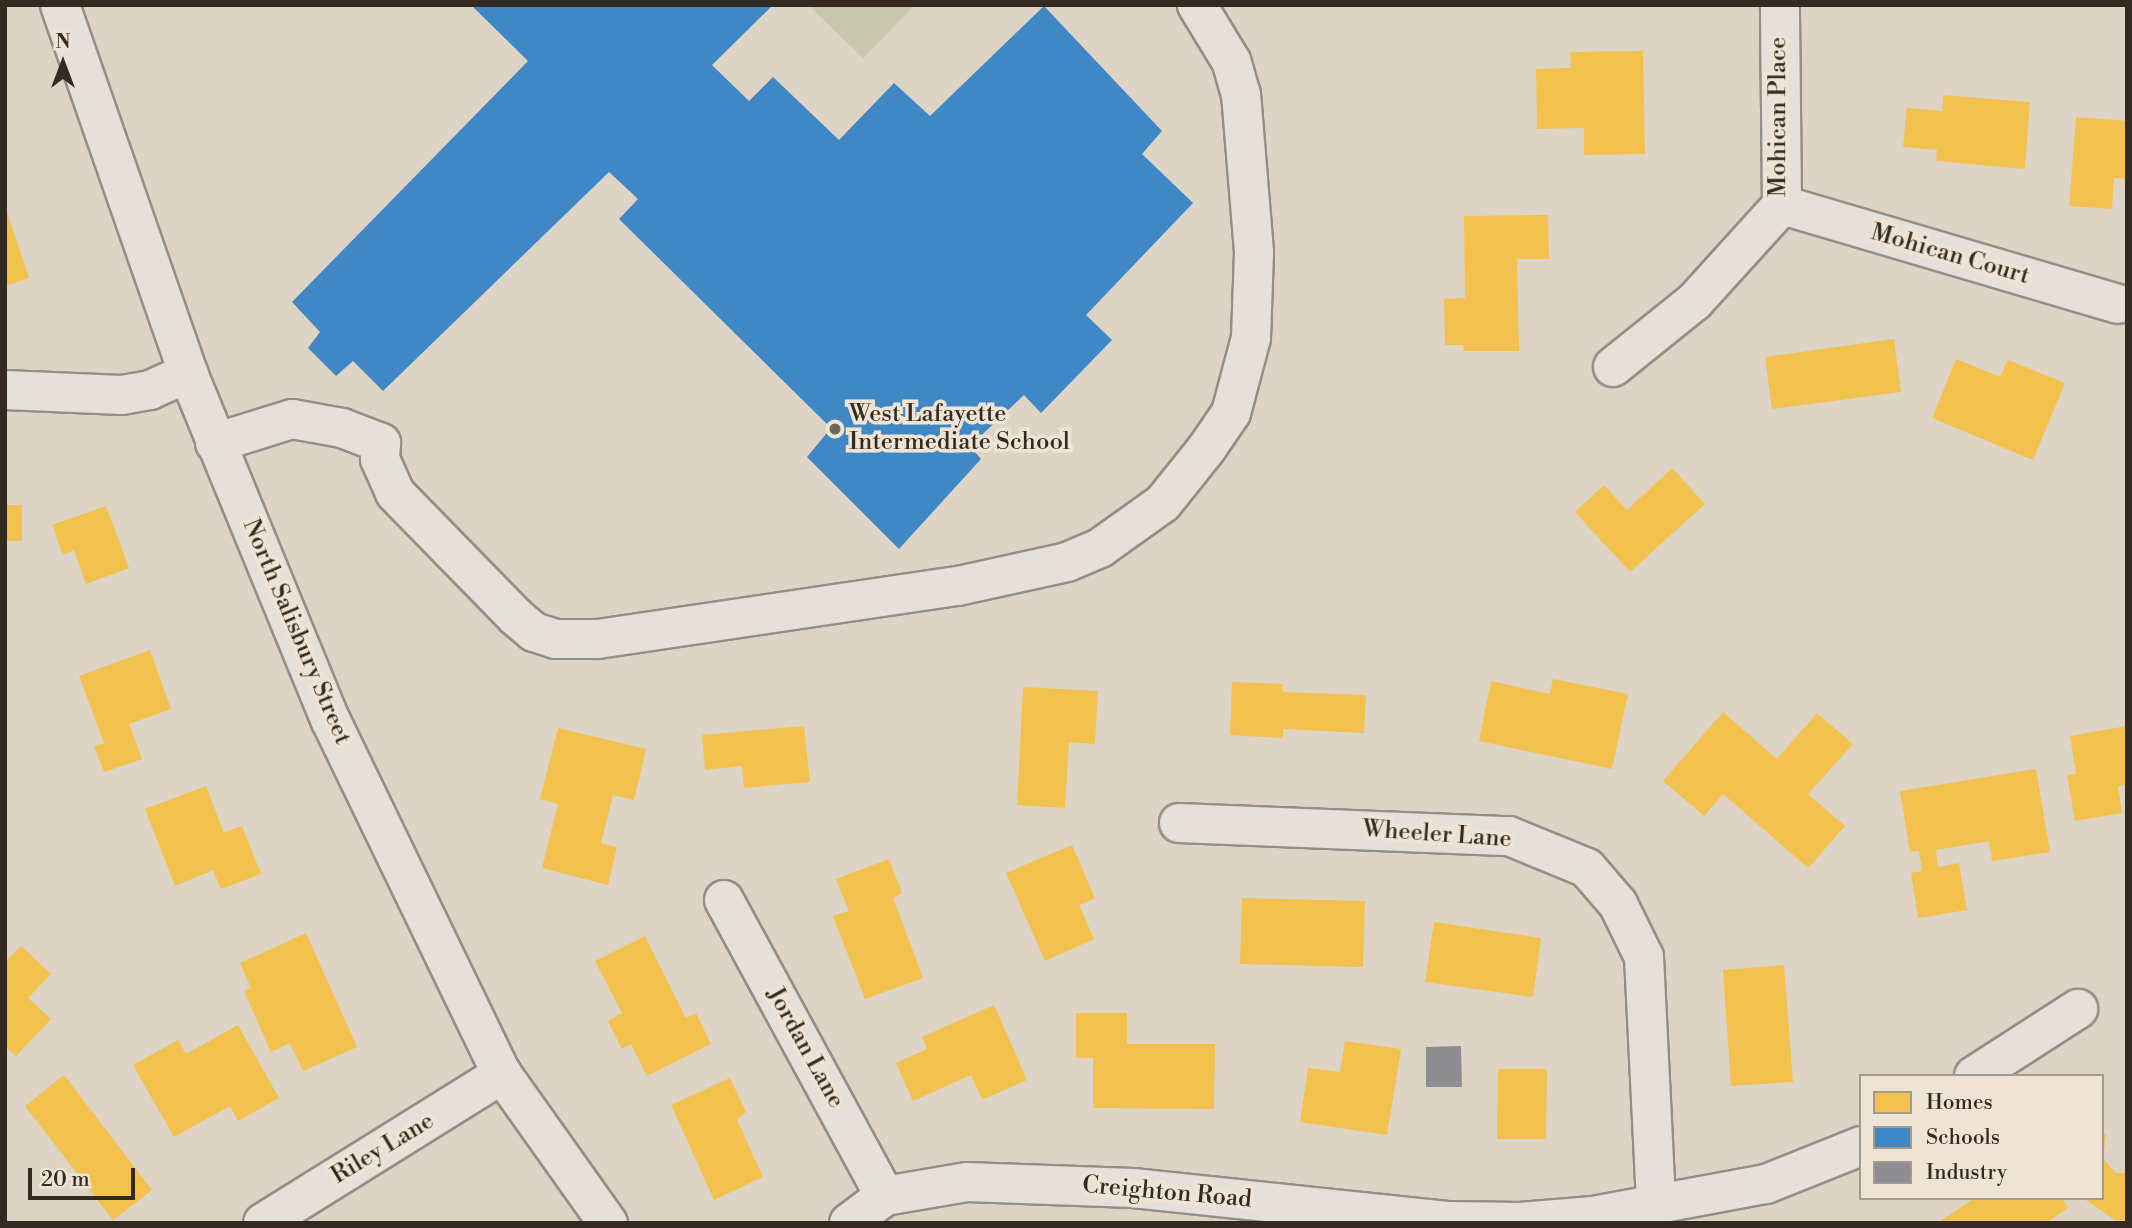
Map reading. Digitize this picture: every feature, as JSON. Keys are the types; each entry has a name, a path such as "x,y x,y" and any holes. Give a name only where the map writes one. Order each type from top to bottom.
{"street":[{"name":"North Salisbury Street","path":"60,5 188,373 331,721 502,1074 608,1223"},
{"path":"215,443 292,419 342,428 381,443 380,459 395,493 516,617 534,632 556,639 598,639 958,586 1068,562 1100,548 1163,503 1207,448 1231,413 1251,338 1254,252 1241,95 1231,61 1197,5"},
{"name":"Mohican Place","path":"1614,367 1695,301 1782,205 1780,5"},
{"name":"Mohican Court","path":"1782,205 2118,303"},
{"path":"5,390 134,394 188,373"},
{"name":"Wheeler Lane","path":"1179,823 1509,836 1587,869 1618,904 1644,957 1656,1205"},
{"name":"Jordan Lane","path":"724,900 885,1196"},
{"path":"1977,1074 2078,1009"},
{"name":"Riley Lane","path":"263,1223 502,1074"},
{"name":"Creighton Road","path":"849,1223 885,1196 920,1186 967,1182 1037,1182 1133,1188 1449,1221 1520,1222 1656,1205 1766,1184 1859,1147"}],"green space":[{"path":"808,5 915,5 863,58"}],"building: Homes":[{"path":"1643,51 1645,154 1584,155 1584,128 1537,129 1536,69 1571,68 1570,52"},
{"path":"1943,95 2030,102 2025,169 1936,161 1937,150 1903,147 1907,108 1942,111"},
{"path":"2076,117 2127,121 2127,179 2114,178 2112,209 2069,206"},
{"path":"5,206 29,278 5,286"},
{"path":"1548,215 1549,259 1517,259 1519,351 1464,351 1463,345 1445,345 1444,299 1465,298 1464,216"},
{"path":"1894,339 1901,392 1772,409 1765,357"},
{"path":"1956,359 2000,377 2008,360 2065,383 2033,460 1932,418"},
{"path":"1672,468 1705,504 1630,572 1575,512 1604,485 1627,510"},
{"path":"5,505 22,505 22,541 5,541"},
{"path":"106,506 129,568 86,584 74,550 63,555 52,525"},
{"path":"150,650 171,709 129,724 142,759 104,772 94,746 104,743 79,676"},
{"path":"1553,679 1628,694 1612,769 1479,741 1491,681 1550,694"},
{"path":"1232,682 1283,684 1283,692 1366,695 1364,733 1283,729 1283,738 1230,735"},
{"path":"1023,687 1098,691 1095,744 1069,742 1065,808 1017,805"},
{"path":"1723,712 1777,759 1817,713 1853,744 1808,794 1845,826 1808,868 1723,794 1704,816 1663,781"},
{"path":"804,726 810,782 744,788 742,766 705,770 702,735"},
{"path":"2127,726 2127,785 2118,786 2122,813 2075,821 2067,775 2076,774 2070,736"},
{"path":"558,728 646,749 634,800 613,795 601,843 617,847 608,885 542,868 558,804 540,799"},
{"path":"2036,769 2050,852 1992,861 1989,841 1936,850 1938,867 1959,863 1967,910 1918,918 1911,873 1922,871 1919,851 1910,852 1900,791"},
{"path":"206,786 224,833 242,826 261,874 221,889 213,870 175,886 145,809"},
{"path":"1072,845 1095,898 1079,905 1094,939 1045,961 1006,873"},
{"path":"889,859 902,893 893,898 923,978 865,999 833,916 849,911 836,879"},
{"path":"1242,898 1365,901 1363,967 1240,964"},
{"path":"1434,922 1541,938 1533,997 1425,982"},
{"path":"306,933 357,1047 303,1071 290,1043 271,1052 244,991 251,988 240,963"},
{"path":"645,936 686,1018 696,1013 711,1044 647,1076 631,1044 622,1049 608,1021 622,1013 595,961"},
{"path":"21,946 51,974 28,998 51,1019 16,1056 5,1047 5,962"},
{"path":"1784,965 1793,1082 1731,1086 1723,970"},
{"path":"994,1005 1027,1080 982,1100 971,1075 913,1101 896,1063 927,1049 922,1037"},
{"path":"1076,1013 1127,1013 1127,1044 1215,1044 1214,1109 1093,1108 1093,1058 1076,1058"},
{"path":"238,1025 279,1098 238,1121 230,1106 174,1137 133,1065 178,1040 186,1054"},
{"path":"1345,1041 1401,1049 1387,1135 1300,1122 1308,1068 1340,1072"},
{"path":"1498,1069 1547,1069 1546,1139 1497,1139"},
{"path":"64,1075 152,1190 113,1220 25,1106"},
{"path":"730,1078 746,1112 737,1120 763,1177 714,1200 671,1105"},
{"path":"2104,1160 2116,1173 2127,1173 2127,1221 2115,1220 2086,1200 2104,1200"},
{"path":"1972,1200 2063,1200 2068,1208 2046,1223 1937,1223"}],"building: Schools":[{"name":"West Lafayette Intermediate School","path":"471,5 773,5 712,65 749,101 773,77 839,140 894,83 930,116 1044,6 1162,131 1142,154 1193,203 1086,315 1112,340 1041,413 1024,395 970,446 981,459 899,549 807,457 831,428 619,219 638,199 609,172 383,391 353,361 336,376 308,348 320,332 292,302 528,61"}],"building: Industry":[{"path":"1461,1046 1462,1087 1426,1087 1426,1047"}],"place":[{"name":"West Lafayette Intermediate School","path":"835,429"}]}
